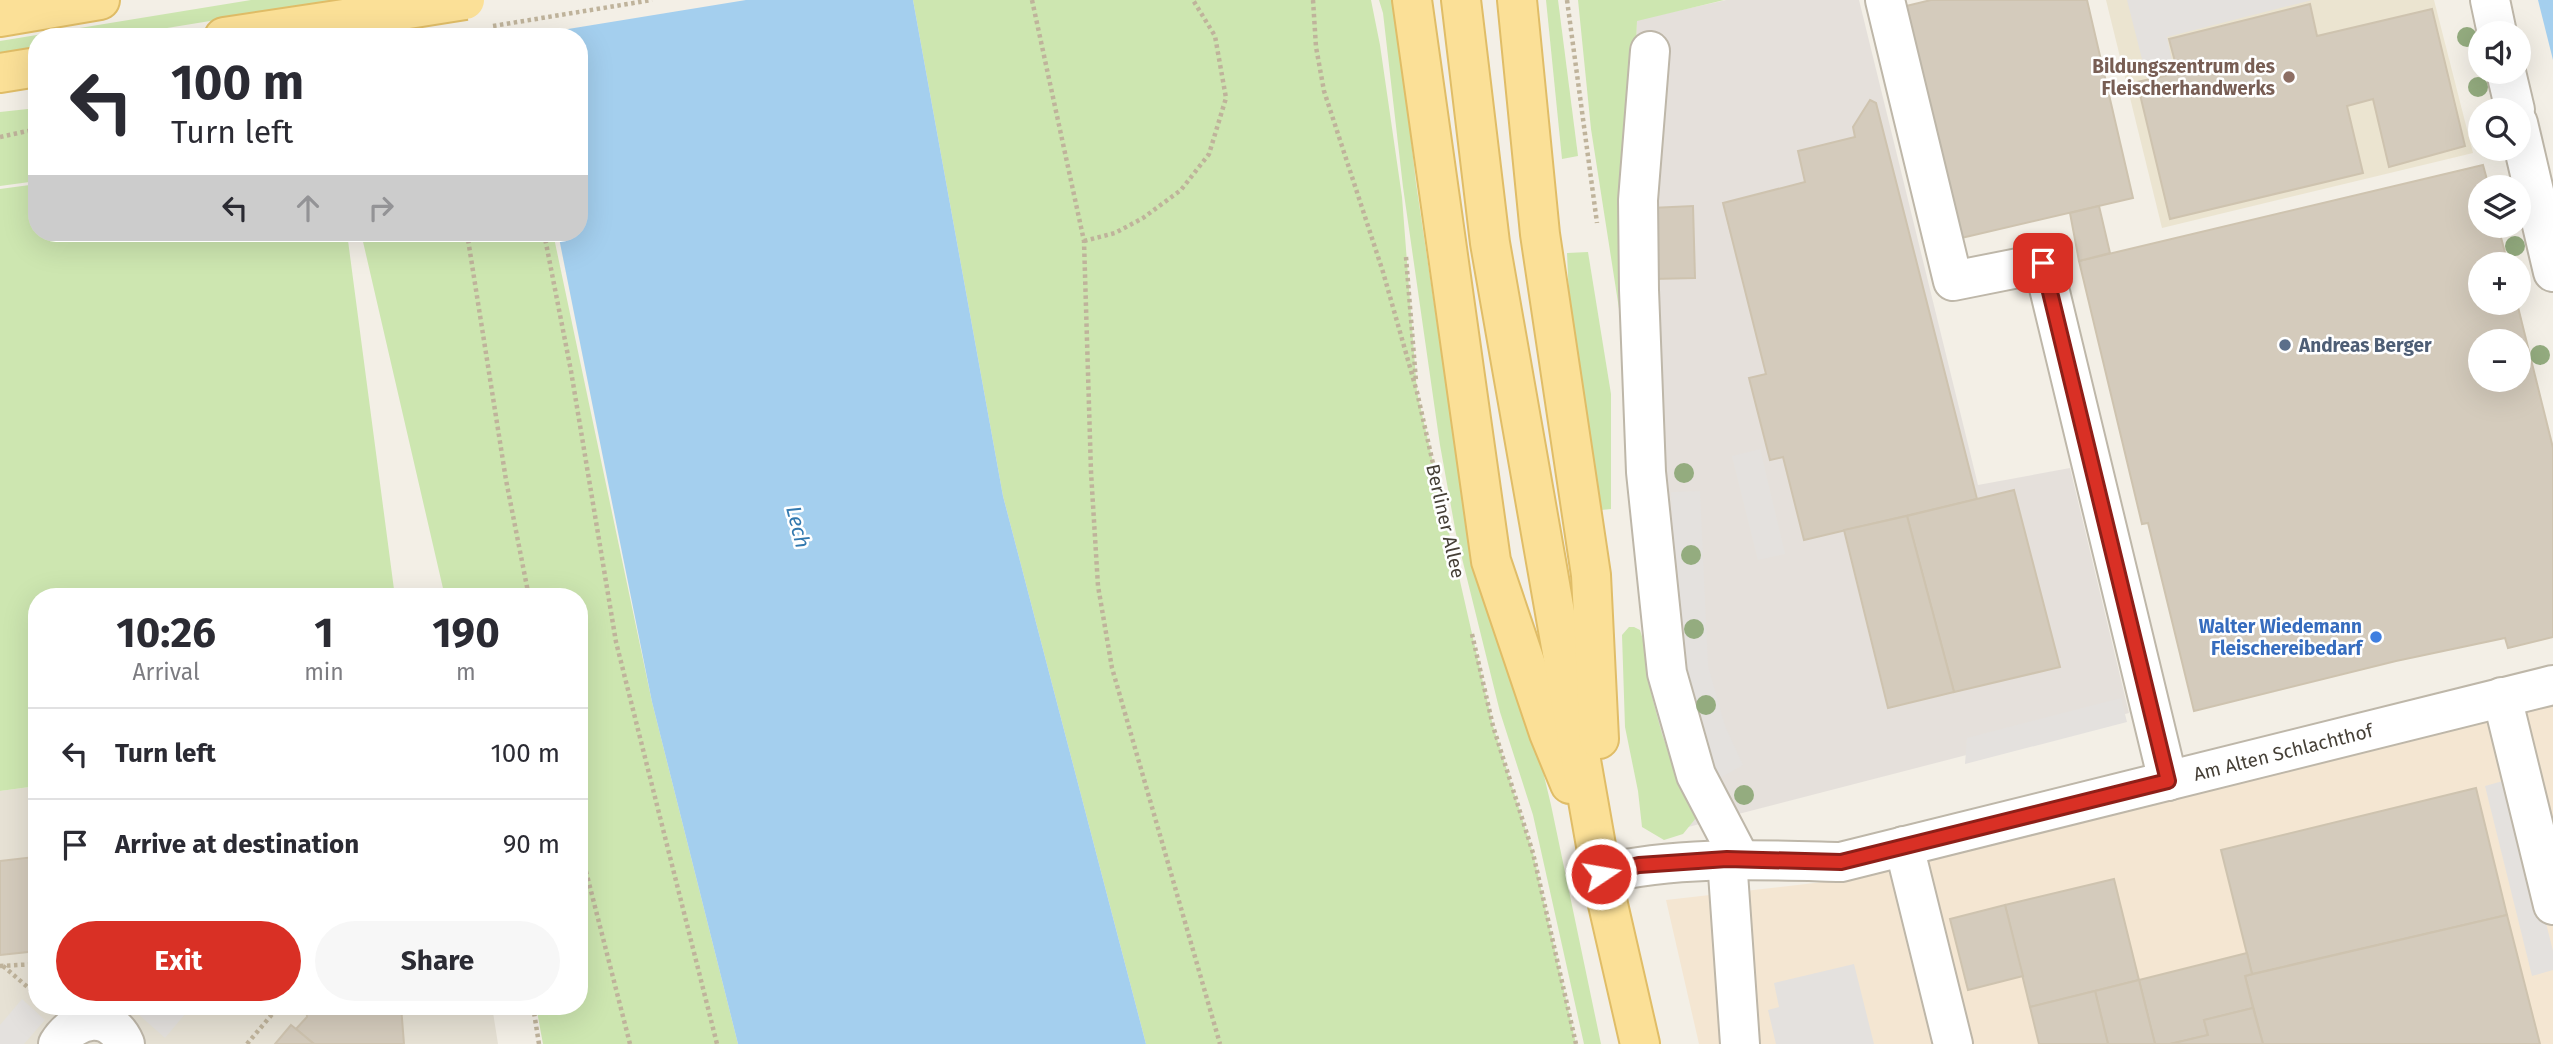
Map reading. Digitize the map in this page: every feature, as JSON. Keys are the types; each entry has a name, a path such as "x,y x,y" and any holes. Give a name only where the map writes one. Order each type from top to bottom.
{"main road":[{"path":"0,17 100,0"},
{"path":"1412,0 1490,561 1549,733 1599,863"},
{"path":"1461,0 1490,243 1599,863 1640,1044"},
{"path":"1517,0 1540,234 1591,575 1599,738 1599,863"},
{"path":"284,28 364,16 478,13"},
{"path":"0,73 28,68"}],"street":[{"path":"1885,0 1953,281 2043,263 2168,781"},
{"path":"2490,0 2494,21"},
{"path":"1650,51 1638,200 1646,472 1667,673 1696,775 1733,859 1740,1044"},
{"path":"2527,161 2553,272"},
{"name":"Am Alten Schlachthof","path":"1599,863 1639,865 1733,859 1841,862 2553,685"},
{"path":"2502,697 2553,905"},
{"path":"1904,846 1953,1044"},
{"path":"58,1044 72,1026 84,1021 95,1021 107,1024 117,1031 125,1044"}],"path":[{"path":"478,13 652,0"},
{"path":"1032,0 1084,241 1091,472 1098,586 1104,625 1112,668 1220,1044"},
{"path":"1084,241 1115,233 1143,218 1181,190 1209,154 1226,99 1215,36 1194,0"},
{"name":"Berliner Allee","path":"1312,0 1316,47 1324,91 1387,285 1417,392 1441,499"},
{"path":"0,137 28,131"},
{"path":"468,242 506,480 526,588"},
{"path":"546,242 571,370 616,642 717,1044"},
{"path":"1472,633 1493,726 1533,853 1576,1044"},
{"path":"588,879 631,1044"},
{"path":"2,966 28,965"},
{"path":"2,966 28,988"},
{"path":"247,1044 271,1015"},
{"path":"534,1015 539,1044"}],"shaded area":[{"path":"1726,0 1859,0 1978,485 2070,468 2129,713 1665,833 1647,700 1635,515 1632,135 1637,20"},
{"name":"Bildungszentrum des Fleischerhandwerks","path":"2106,0 2434,0 2468,133 2468,154 2162,228"},
{"path":"2127,0 2312,0 2167,37 2173,65 2145,71"},
{"path":"1760,449 1785,554 1758,560 1732,456"},
{"path":"1700,491 1708,666 1725,726 1743,765 1720,778 1703,747 1684,691 1676,588 1671,492"},
{"path":"2553,695 2553,1044 1699,1044 1666,900 1849,879"},
{"path":"2121,698 2127,722 1965,764 1967,738"},
{"path":"2510,779 2553,951 2553,970 2532,976 2485,786"},
{"path":"28,787 28,1015 493,1015 498,1044 0,1044 0,791"},
{"path":"1854,964 1874,1044 1776,1044 1768,1010 1779,1007 1774,983"},
{"path":"22,999 28,1004 28,1015 40,1015 45,1020 24,1044 0,1044 0,1025"},
{"path":"139,1015 184,1015 165,1038"}],"green space":[{"path":"251,0 338,0 167,28 80,28"},
{"path":"913,0 1371,0 1402,197 1417,392 1493,726 1533,853 1576,1044 1146,1044 1003,496"},
{"path":"1379,0 1394,0 1396,6 1416,183 1469,525 1531,721 1601,1044 1584,1044 1533,815 1500,712 1456,534 1440,445 1403,187 1383,13"},
{"path":"1546,0 1558,0 1578,156 1562,159"},
{"path":"1578,0 1724,0 1637,21 1632,135 1634,405 1591,129"},
{"path":"28,36 28,50 0,55 0,41"},
{"path":"28,109 28,182 0,186 0,112"},
{"path":"28,185 28,242 348,242 394,588 28,588 28,787 0,791 0,189"},
{"path":"363,242 555,242 652,702 738,1044 543,1044 538,1015 588,1015 588,588 443,588"},
{"path":"1588,252 1611,394 1611,509 1601,510 1570,321 1567,253"},
{"path":"1629,627 1640,630 1645,646 1651,693 1662,734 1675,771 1692,801 1696,818 1683,834 1664,840 1642,827 1625,727 1622,635"}],"water":[{"name":"Lech","path":"511,0 913,0 1003,496 1146,1044 738,1044 652,702 560,242 588,242 588,28 516,28"},
{"path":"2538,0 2553,0 2553,60"}],"pier":[{"path":"507,0 746,0 574,28 513,28"}],"building":[{"path":"1931,0 2087,0 2133,198 1957,239 1902,7"},
{"name":"Bildungszentrum des Fleischerhandwerks","path":"2310,4 2317,36 2432,9 2465,146 2389,167 2373,99 2347,106 2363,173 2170,219 2137,82 2178,73 2169,39"},
{"path":"1870,100 1876,103 1977,499 1804,540 1783,457 1770,460 1749,378 1766,374 1723,203 1805,182 1798,151 1855,137 1853,127"},
{"path":"2483,165 2486,175 2468,175 2468,238 2501,238 2505,252 2468,252 2468,315 2520,315 2523,329 2468,329 2468,392 2531,392 2531,359 2553,448 2553,637 2508,648 2505,638 2396,661 2194,711 2148,523 2142,524 2079,261"},
{"path":"1693,206 1695,278 1653,279 1651,208"},
{"path":"2099,206 2110,253 2079,261 2070,213"},
{"path":"2014,490 2060,667 1954,692 1907,516"},
{"path":"1907,516 1954,692 1888,708 1844,530"},
{"path":"2476,788 2507,915 2252,974 2221,850"},
{"path":"28,858 28,952 0,955 0,861"},
{"path":"2114,879 2139,980 2030,1007 2005,905"},
{"path":"2005,905 2023,976 1968,990 1950,919"},
{"path":"2507,915 2540,1044 2263,1044 2245,976"},
{"path":"2247,953 2252,974 2245,976 2253,1008 2204,1020 2208,1035 2170,1044 2155,1044 2139,980"},
{"path":"2139,980 2155,1044 2108,1044 2095,991"},
{"path":"2095,991 2108,1044 2039,1044 2030,1007"},
{"path":"2253,1008 2263,1044 2170,1044 2208,1035 2204,1020"},
{"path":"402,1015 404,1044 314,1044 296,1029 307,1017"},
{"path":"291,1025 296,1029 314,1044 275,1044"}],"place":[{"name":"Bildungszentrum des Fleischerhandwerks","path":"2289,77"},
{"name":"Andreas Berger","path":"2285,345"},
{"name":"Walter Wiedemann Fleischereibedarf","path":"2376,637"}],"route":[{"path":"1601,874 1639,865 1727,859 1841,862 2168,781 2043,263"}]}
